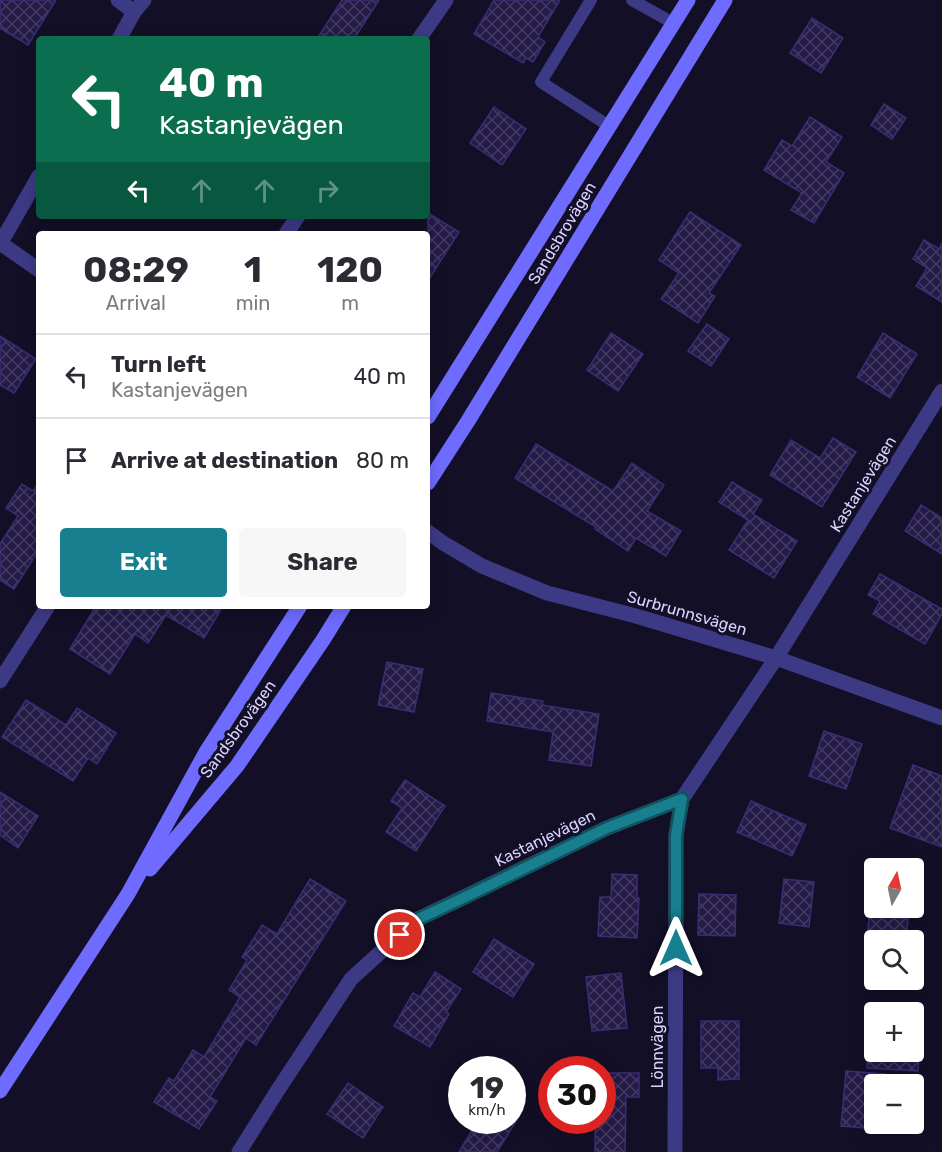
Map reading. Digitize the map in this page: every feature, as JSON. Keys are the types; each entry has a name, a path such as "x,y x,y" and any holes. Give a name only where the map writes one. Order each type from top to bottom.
{"main road":[{"name":"Sandsbrovägen","path":"430,414 688,0"},
{"name":"Sandsbrovägen","path":"430,480 725,0"},
{"name":"Sandsbrovägen","path":"0,1092 128,894 206,752 298,609"},
{"name":"Sandsbrovägen","path":"128,894 237,766 342,609"}],"street":[{"path":"118,0 139,6 121,36"},
{"path":"421,36 446,0"},
{"path":"36,182 0,244 36,268"},
{"name":"Kastanjevägen","path":"238,1152 351,979 416,920 607,828 682,799 776,658 942,391"},
{"name":"Surbrunnsvägen","path":"430,533 482,566 547,593 636,616 776,658 942,718"},
{"path":"0,681 46,609"},
{"name":"Lönnvägen","path":"675,1152 676,835 682,799"}],"lane":[{"path":"591,0 541,82 609,126"},
{"path":"632,0 673,23"}],"building":[{"path":"0,0 56,0 28,45 0,28"},
{"path":"342,0 379,0 356,36 319,36"},
{"path":"494,0 560,0 538,37 545,42 533,62 526,58 523,63 474,34"},
{"path":"812,18 843,38 821,73 790,53"},
{"path":"884,104 906,118 892,139 871,125"},
{"path":"494,107 526,129 502,165 470,143"},
{"path":"810,117 842,137 826,162 844,173 814,223 791,210 802,193 764,170 782,140 792,146"},
{"path":"690,212 741,245 709,293 715,296 698,323 661,299 679,273 659,260"},
{"path":"430,214 459,232 430,278 430,231 428,231"},
{"path":"924,240 939,249 942,243 942,302 916,286 927,268 913,259"},
{"path":"707,324 729,339 711,366 688,351"},
{"path":"611,333 643,354 618,391 587,370"},
{"path":"883,333 917,354 890,398 857,377"},
{"path":"0,336 36,359 14,393 0,385"},
{"path":"833,438 856,452 822,507 770,475 791,440 820,458"},
{"path":"536,444 613,491 632,463 664,485 647,511 681,531 666,556 636,538 628,551 595,529 596,527 515,478"},
{"path":"732,482 762,500 753,514 797,541 774,578 729,550 748,520 719,502"},
{"path":"22,484 33,491 36,486 36,555 14,589 0,580 0,544 18,516 6,508"},
{"path":"921,505 942,518 942,554 905,531"},
{"path":"880,574 942,609 942,614 925,644 873,614 880,601 868,595"},
{"path":"94,609 221,609 204,638 166,615 148,643 135,634 110,674 70,649"},
{"path":"387,662 423,669 414,712 378,705"},
{"path":"491,693 543,701 542,705 599,714 591,766 549,760 553,732 487,721"},
{"path":"26,700 66,725 77,708 116,733 97,764 88,758 73,781 2,737"},
{"path":"824,731 862,744 846,789 809,776"},
{"path":"913,765 942,776 942,847 890,828"},
{"path":"405,780 445,806 416,851 386,832 402,808 391,801"},
{"path":"0,792 38,816 18,848 0,835"},
{"path":"751,801 806,825 792,856 737,832"},
{"path":"612,874 637,875 637,898 639,898 637,938 598,936 600,897 611,897"},
{"path":"310,879 346,901 256,1045 246,1038 210,1097 217,1101 199,1129 154,1102 169,1078 174,1081 193,1050 204,1057 240,997 229,990 247,960 242,957 262,925 277,934"},
{"path":"784,879 814,882 809,927 779,923"},
{"path":"699,894 736,895 735,936 698,935"},
{"path":"869,918 908,919 907,930 868,930"},
{"path":"494,939 534,964 513,997 473,972"},
{"path":"435,972 461,989 446,1012 449,1014 430,1047 394,1026 413,993 420,997"},
{"path":"621,973 627,1028 592,1031 586,977"},
{"path":"701,1021 739,1021 739,1079 718,1080 718,1068 701,1068"},
{"path":"867,1062 919,1062 918,1071 867,1068"},
{"path":"846,1071 885,1074 864,1074 864,1128 841,1126"},
{"path":"616,1073 639,1073 639,1097 626,1097 625,1152 595,1152 595,1134 616,1134"},
{"path":"348,1083 383,1107 363,1138 327,1114"},
{"path":"470,1134 508,1134 497,1152 459,1152"}],"route":[{"path":"400,935 416,920 607,828 682,799 676,835 676,948"}]}
